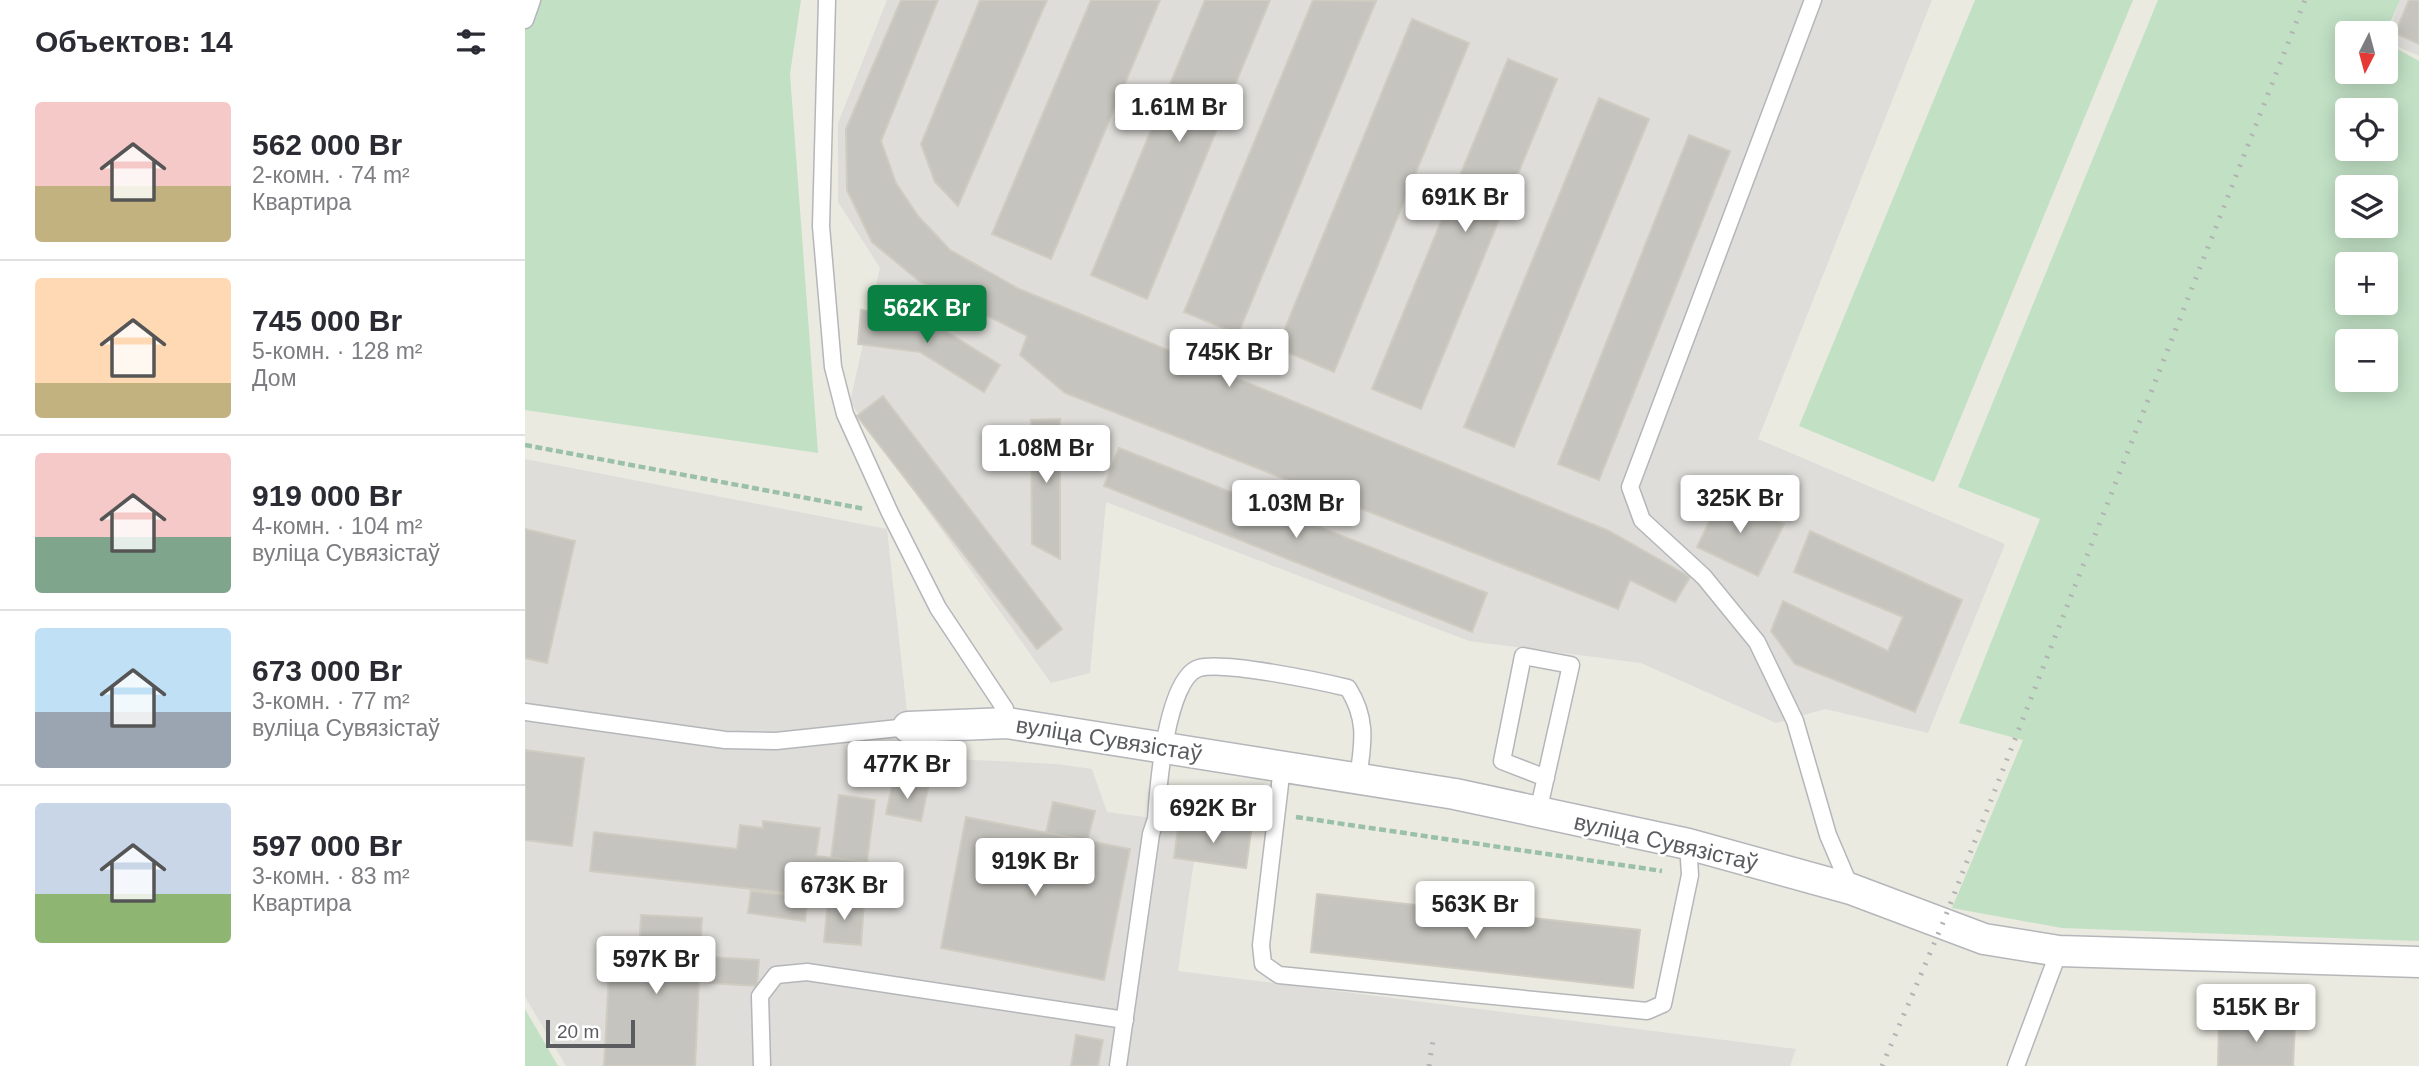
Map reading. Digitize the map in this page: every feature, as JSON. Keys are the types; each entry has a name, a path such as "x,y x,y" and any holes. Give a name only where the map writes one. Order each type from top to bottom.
{"street":[{"name":"вуліца Сувязістаў","path":"908,727 1007,723 1454,794 1688,844 1851,889 1984,939 2059,951 2419,962"}],"lane":[{"path":"525,20 532,0"},
{"path":"827,0 821,226 833,367 845,414 890,513 938,608 1005,709 1007,723"},
{"path":"1812,0 1630,487 1642,520 1704,577 1757,642 1795,721 1828,835 1851,889"},
{"path":"1538,812 1546,778 1571,665 1523,656 1502,761 1546,778"},
{"path":"1118,1066 1157,794 1173,704 1181,682 1197,668 1226,668 1348,688 1360,708 1364,736 1358,779"},
{"path":"525,712 725,740 776,741 908,727"},
{"path":"1282,767 1261,945 1263,964 1279,975 1647,1011 1663,1004 1690,875 1688,844"},
{"path":"2016,1066 2059,951"},
{"path":"762,1066 760,996 776,975 807,972 1125,1020"}],"path":[{"path":"525,445 890,513"},
{"path":"1157,794 1565,859 1690,875"}],"shaded area":[{"path":"887,0 1932,0 1758,439 2005,544 1928,733 1825,709 1776,723 1641,663 1469,641 1106,502 1090,673 1051,683 850,402 880,268 838,202 838,123"},
{"path":"2400,0 2419,0 2419,56 2398,47 2398,21 2392,21"},
{"path":"525,459 887,529 912,757 1057,764 1092,769 1107,812 1251,831 1246,868 1194,861 1178,971 1796,1049 1790,1066 566,1066 525,997"}],"green space":[{"path":"525,0 801,0 790,74 818,453 525,410"},
{"path":"1975,0 2133,0 1934,482 1799,426"},
{"path":"2158,0 2400,0 2391,21 2335,21 2335,84 2398,84 2398,49 2419,61 2419,941 2062,928 1952,908 2023,740 1959,723 2040,519 1958,487"},
{"path":"525,1009 558,1066 525,1066"}],"building":[{"path":"901,0 938,0 881,141 896,183 918,216 950,250 1019,289 1609,531 1690,577 1675,602 1630,580 1618,609 1065,393 1020,355 1027,336 919,281 872,242 847,190 846,129"},
{"path":"980,0 1047,0 958,206 935,182 921,144"},
{"path":"1091,0 1160,0 1051,259 992,234"},
{"path":"1205,0 1270,0 1147,299 1091,275"},
{"path":"1313,0 1376,1 1238,334 1184,312"},
{"path":"2409,0 2419,0 2419,44 2398,34 2398,26"},
{"path":"1412,19 1469,43 1334,372 1277,348"},
{"path":"1508,59 1557,79 1421,409 1372,389"},
{"path":"1599,98 1649,119 1514,447 1464,427"},
{"path":"1689,135 1730,151 1599,480 1558,464"},
{"path":"861,310 926,319 1000,365 984,392 920,352 858,344"},
{"path":"883,396 1062,629 1037,649 857,416"},
{"path":"1060,419 1060,559 1032,544 1031,420"},
{"path":"1119,448 1487,593 1472,632 1104,486"},
{"path":"1722,495 1784,524 1758,576 1697,547"},
{"path":"525,529 575,541 547,663 525,658"},
{"path":"1810,531 1962,600 1915,712 1795,664 1771,631 1783,601 1888,651 1903,617 1794,572"},
{"path":"525,750 584,758 572,846 525,840"},
{"path":"893,781 928,788 921,821 886,814"},
{"path":"839,795 875,800 867,862 831,858"},
{"path":"1053,802 1095,811 1087,842 1046,833"},
{"path":"966,817 1130,849 1104,980 941,948"},
{"path":"763,821 820,828 816,856 867,862 861,901 590,871 594,832 737,849 740,825 763,828"},
{"path":"1179,821 1251,831 1246,868 1174,858"},
{"path":"751,891 808,897 805,921 748,913"},
{"path":"1317,894 1640,930 1633,988 1311,952"},
{"path":"828,899 864,902 861,945 824,942"},
{"path":"641,915 702,918 695,1066 604,1066 610,954 639,956"},
{"path":"711,957 759,960 757,986 709,983"},
{"path":"2219,1020 2295,1023 2293,1066 2218,1066"},
{"path":"1076,1035 1103,1040 1098,1066 1071,1066"}],"railway":[{"path":"1882,1066 1942,925 2305,0"},
{"path":"1429,1066 1433,1040"}]}
